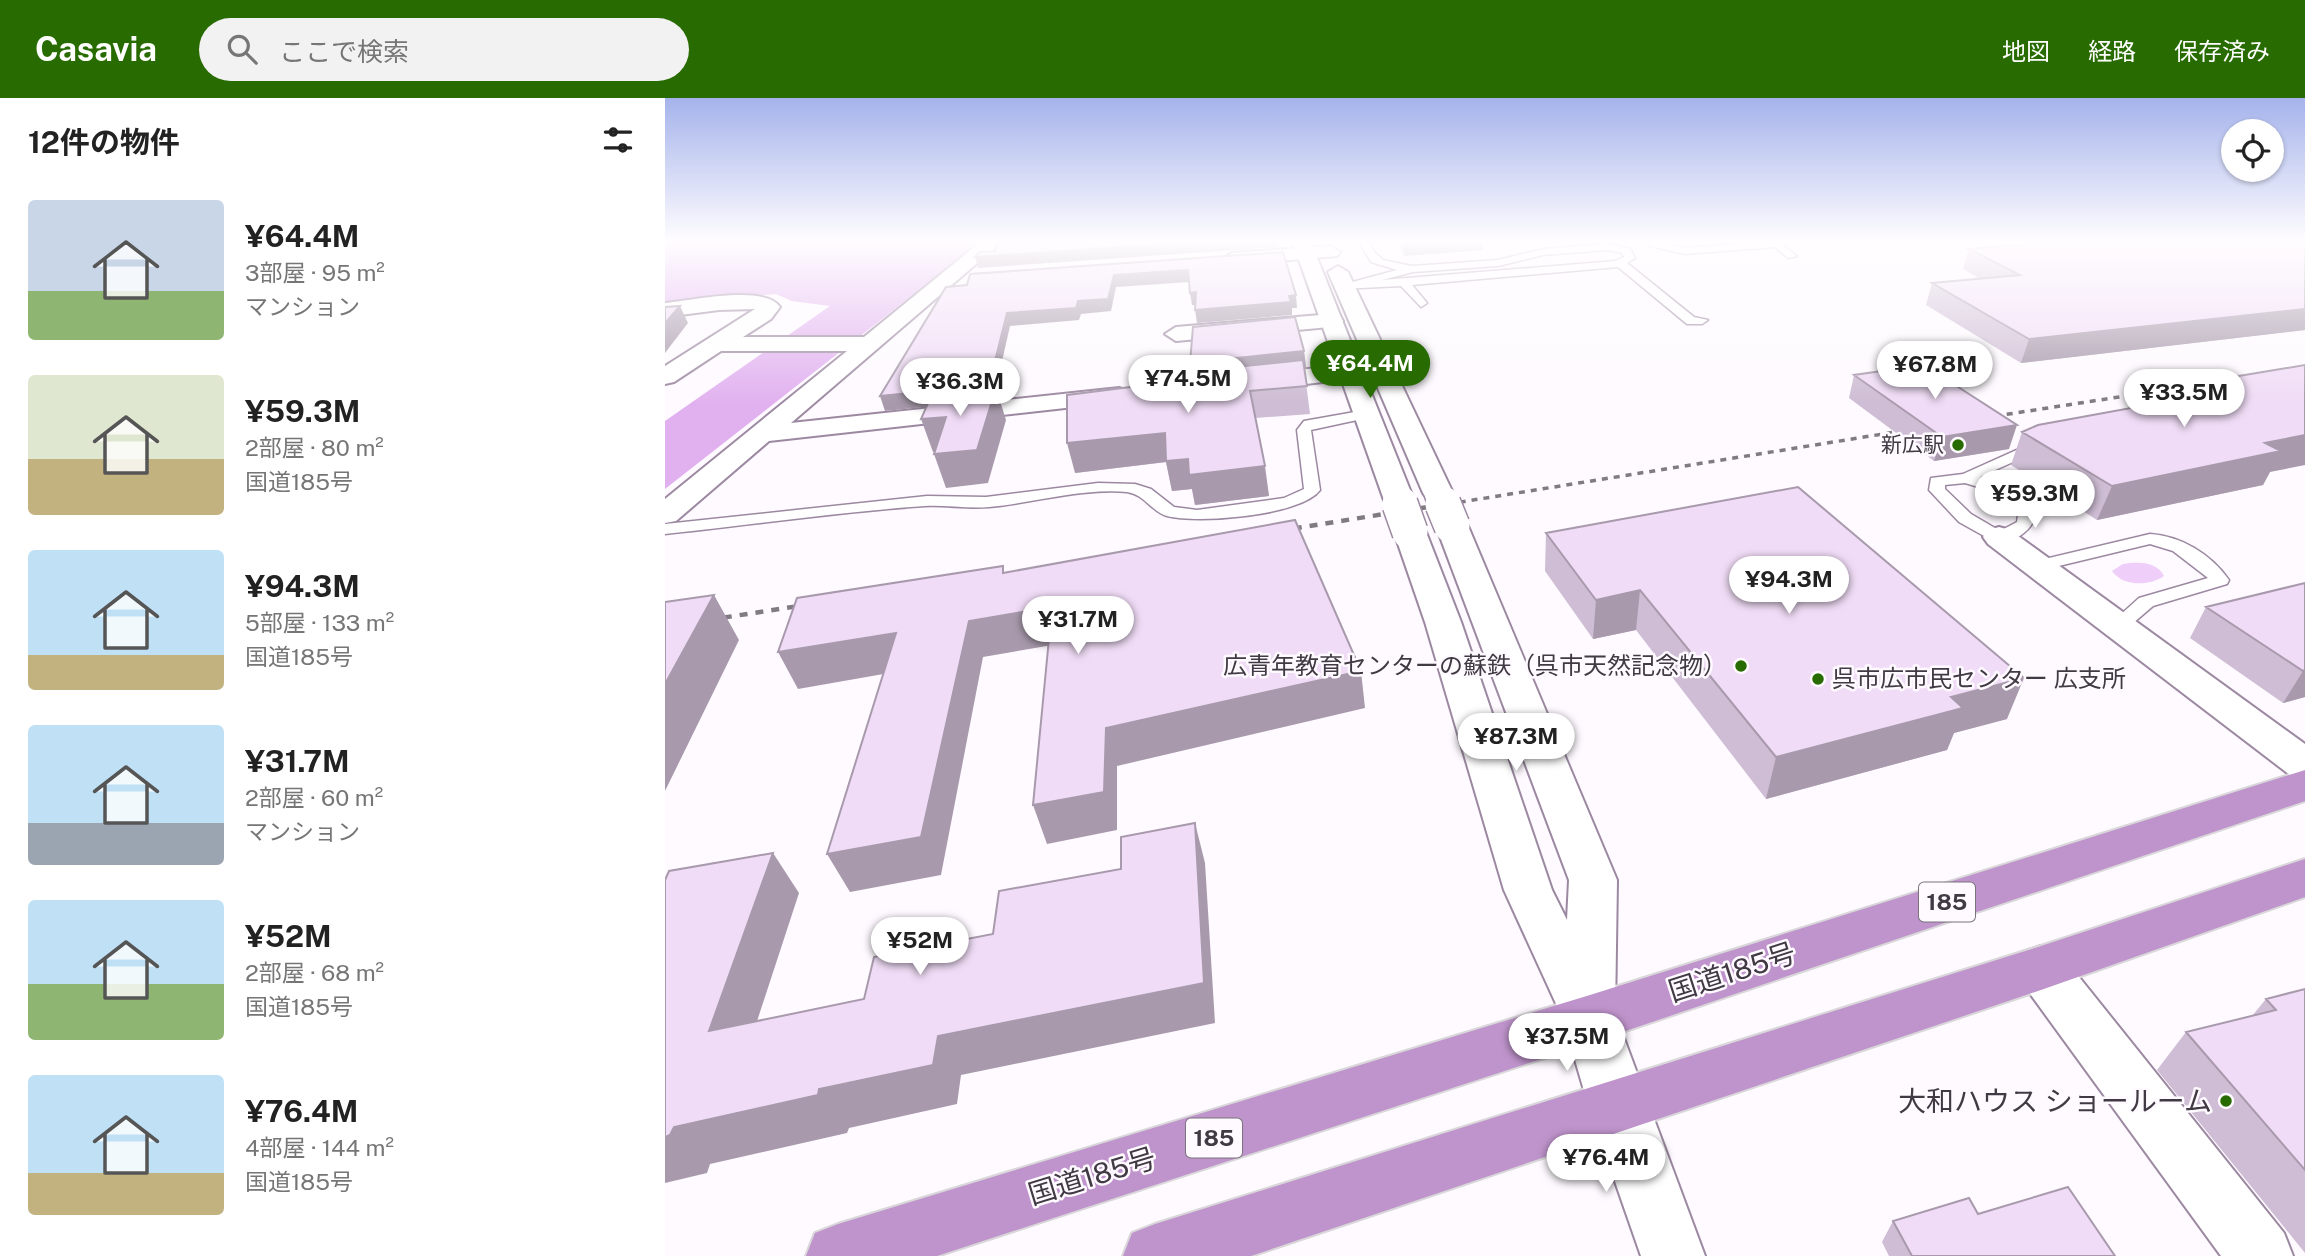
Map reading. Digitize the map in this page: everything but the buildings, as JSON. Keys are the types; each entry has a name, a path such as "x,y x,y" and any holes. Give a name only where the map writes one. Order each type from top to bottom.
{"highway":[{"name":"国道185号","path":"838,1256 1590,1019 2305,785"},
{"path":"1154,1256 2041,968 2305,878"}],"street":[{"path":"665,514 928,294"},
{"path":"1332,294 1332,321 1443,622 1528,890 1590,1019 1617,1104 1673,1256"},
{"path":"1336,294 1382,369 1445,510 1593,880 1590,1019"},
{"path":"665,310 745,303 763,303 769,307 665,377"},
{"path":"1176,334 1332,321"},
{"path":"716,344 867,344"},
{"path":"1227,385 1382,369"},
{"path":"761,434 1145,394"},
{"path":"1999,537 2305,765"},
{"path":"2041,968 2261,1256"}],"lane":[{"path":"1414,294 1421,303"},
{"path":"1668,294 1691,321 1702,320 1670,294"},
{"path":"665,529 927,501 986,502 1098,488 1129,488 1145,492 1169,511 1197,515 1287,503 1306,496 1312,490 1304,430 1309,424 1366,414"},
{"path":"1966,478 1991,486 2028,513 2025,526 1999,537 1965,518 1937,490 1937,481 1966,478 2035,445 2061,440"},
{"path":"2038,566 2152,539 2173,544 2212,569 2220,580 2146,602 2118,626"}],"shaded area":[{"path":"665,294 776,294 665,304"},
{"path":"776,294 914,294 665,489 665,421 830,306 792,301"},
{"path":"2123,564 2151,565 2164,576 2144,583 2123,580 2112,571"}],"railway":[{"path":"1983,418 2229,380"},
{"path":"1436,506 1914,429"},
{"path":"1278,531 1447,504"},
{"path":"708,620 812,604"}],"place":[{"name":"新広駅","path":"1958,445"},
{"name":"広青年教育センターの蘇鉄（呉市天然記念物）","path":"1741,666"},
{"name":"呉市広市民センター 広支所","path":"1818,679"},
{"name":"大和ハウス ショールーム","path":"2226,1101"}]}
